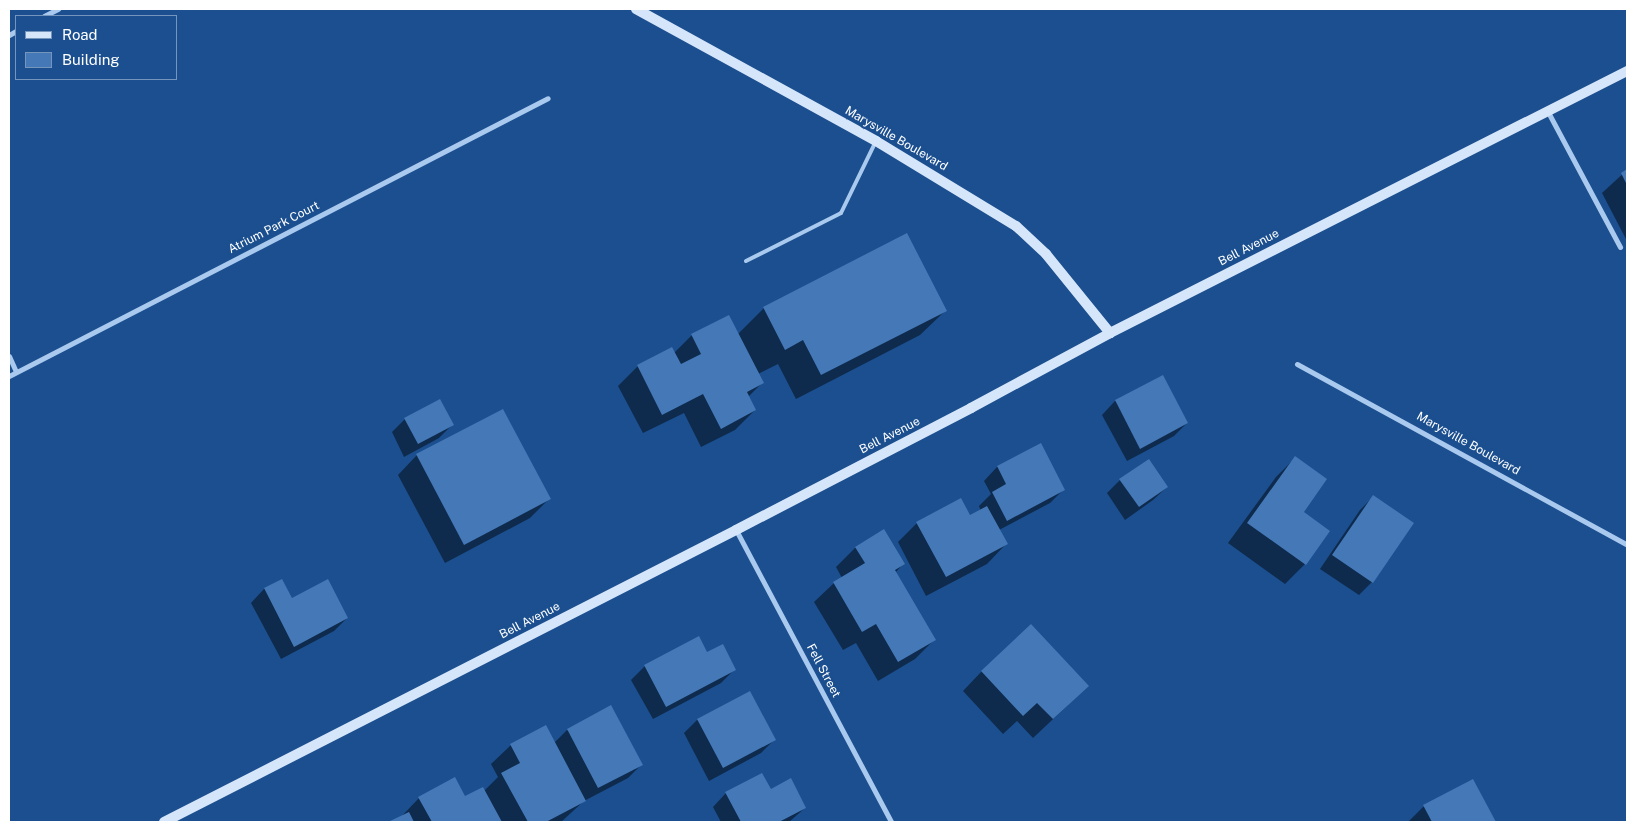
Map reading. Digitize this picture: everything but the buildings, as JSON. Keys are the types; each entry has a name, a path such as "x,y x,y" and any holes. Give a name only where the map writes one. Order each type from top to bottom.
{"main road":[{"name":"Marysville Boulevard","path":"636,9 876,141 1016,226 1046,254 1110,333"},
{"name":"Bell Avenue","path":"164,822 736,530 971,408 1110,333 1627,71"}],"street":[{"path":"46,15 58,9"},
{"name":"Atrium Park Court","path":"9,376 548,98"},
{"path":"1548,112 1620,247"},
{"path":"9,356 16,372"},
{"name":"Marysville Boulevard","path":"1297,364 1627,545"},
{"name":"Fell Street","path":"736,530 891,822"}],"lane":[{"path":"746,261 841,213 876,141"}]}
